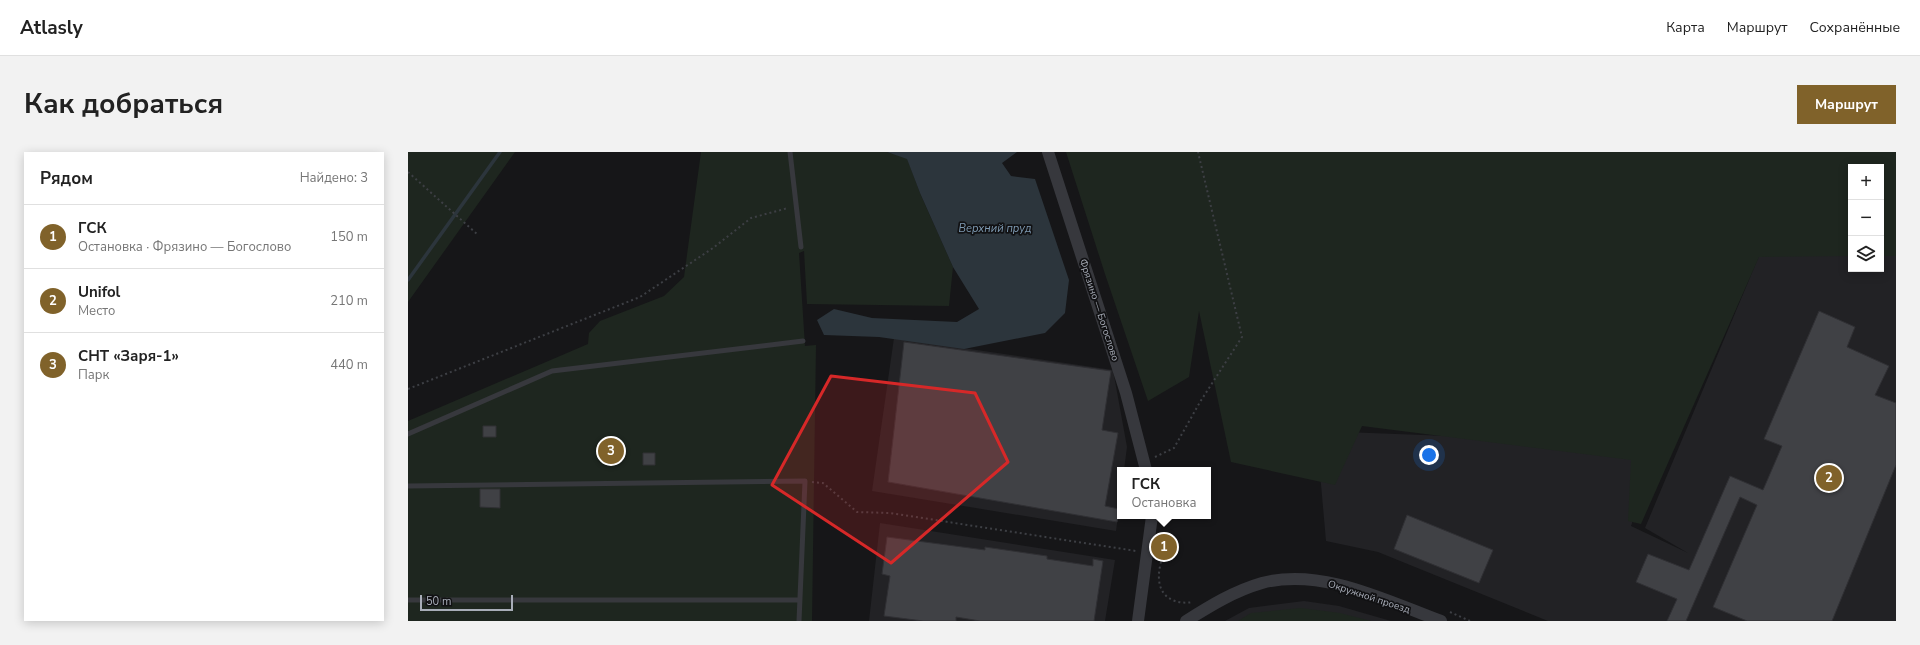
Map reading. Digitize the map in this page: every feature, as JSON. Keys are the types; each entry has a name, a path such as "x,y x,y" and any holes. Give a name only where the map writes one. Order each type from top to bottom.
{"street":[{"name":"Фрязино — Богослово","path":"1048,152 1126,393 1145,466"},
{"path":"1138,621 1152,519"},
{"name":"Окружной проезд","path":"1186,621 1228,596 1263,583 1296,579 1329,582 1441,621"}],"lane":[{"path":"790,152 801,247"},
{"path":"408,434 552,371 803,340"},
{"path":"408,486 805,481 799,621"},
{"path":"408,600 799,600"}],"path":[{"path":"1145,466 1174,448 1200,402 1242,337 1198,152"},
{"path":"408,172 477,234"},
{"path":"408,389 640,297 713,248 751,218 797,206"},
{"path":"805,481 823,483 857,512 890,513 1147,552"}],"highlighted area":[{"path":"831,376 975,393 1008,462 891,563 772,485"}],"shaded area":[{"path":"408,152 515,152 408,302"},
{"path":"701,152 887,152 907,158 920,193 953,267 949,306 807,304 804,251 799,253 805,346 816,345 812,621 408,621 408,421 588,344 589,333 600,321 664,296 684,277"},
{"path":"1066,152 1896,152 1896,256 1884,256 1884,164 1848,164 1848,256 1759,257 1641,524 1628,521 1631,460 1362,426 1335,485 1231,462 1199,311 1189,377 1148,401"},
{"path":"1759,256 1848,256 1848,272 1884,272 1884,256 1896,256 1896,621 1548,621 1378,552 1326,541 1320,473 1344,432 1659,444 1631,526 1688,553 1645,528"},
{"path":"894,338 1113,370 1127,447 1124,467 1117,467 1118,519 1116,531 872,491"},
{"path":"880,523 1115,560 1105,621 869,621"},
{"path":"1304,601 1339,606 1391,621 1225,621 1249,608"},
{"path":"1301,608 1340,613 1371,621 1238,621 1251,613"}],"water":[{"name":"Верхний пруд","path":"887,152 1017,152 1002,163 1011,176 1035,179 1069,280 1065,313 1045,333 964,349 879,337 824,335 817,320 834,309 872,318 957,322 979,309 953,267 920,193 907,159"}],"building":[{"path":"1819,311 1855,327 1847,347 1889,366 1875,395 1896,403 1896,465 1832,621 1747,621 1713,607 1757,505 1740,497 1686,621 1667,621 1677,599 1636,582 1648,554 1689,570 1730,476 1763,490 1782,446 1764,439"},
{"path":"904,342 1111,371 1102,430 1118,433 1105,506 1117,509 1117,522 888,482"},
{"path":"483,426 496,426 496,437 483,437"},
{"path":"643,453 655,453 655,465 643,465"},
{"path":"480,489 500,489 500,508 480,507"},
{"path":"1407,515 1493,550 1479,583 1394,549"},
{"path":"887,537 985,550 985,547 1047,556 1047,559 1093,566 1093,559 1103,561 1094,621 980,621 956,617 956,621 923,621 884,616 890,576 882,574"}],"waterway":[{"path":"408,280 500,152"}],"place":[{"name":"СНТ «Заря-1»","path":"611,451"},
{"name":"Unifol","path":"1829,478"},
{"name":"ГСК","path":"1164,547"}]}
